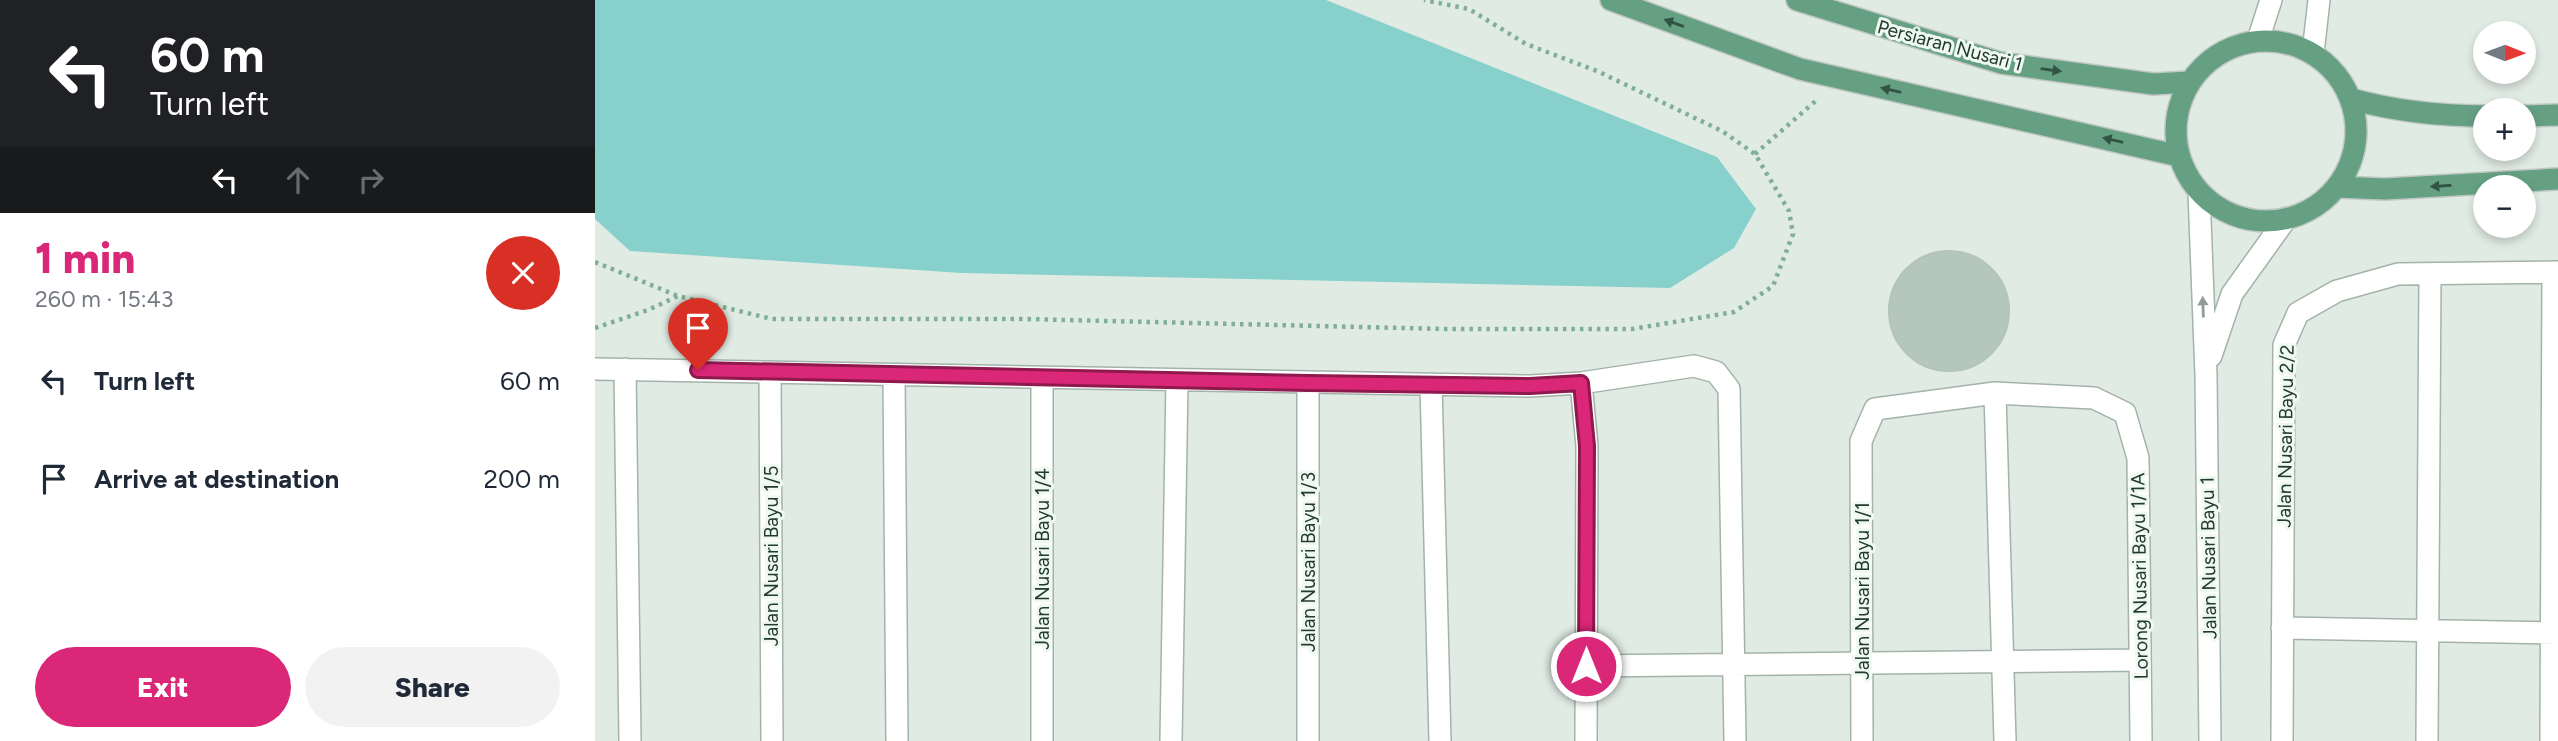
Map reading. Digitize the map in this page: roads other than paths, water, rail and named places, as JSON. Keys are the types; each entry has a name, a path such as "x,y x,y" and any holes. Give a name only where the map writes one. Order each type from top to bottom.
{"main road":[{"path":"1611,0 1800,69 2179,156"},
{"name":"Persiaran Nusari 1","path":"1797,0 2001,63 2153,83 2190,82"},
{"path":"2258,40 2285,41 2313,53 2336,73 2351,99 2355,140 2351,160 2337,187 2314,208 2285,220 2254,221 2224,212 2199,193 2187,176 2179,156 2175,130 2179,105 2190,82 2208,61 2231,46 2258,40"},
{"path":"2351,99 2383,108 2434,115 2473,116"},
{"path":"2536,116 2558,115"},
{"path":"2337,187 2385,189 2558,179"}],"street":[{"path":"2258,40 2271,0"},
{"path":"2313,53 2319,0"},
{"name":"Jalan Nusari Bayu 1","path":"2199,193 2206,375 2210,741"},
{"name":"Jalan Nusari Bayu 1","path":"2206,375 2232,294 2285,220"},
{"path":"2551,741 2555,633 2556,272"},
{"name":"Jalan Nusari Bayu 2/2","path":"2282,741 2284,345 2298,313 2337,291 2397,274 2556,272"},
{"path":"2427,741 2430,274"},
{"path":"595,369 1530,386 1581,383 1694,366 1716,372 1729,389 1735,741"},
{"path":"625,369 630,741"},
{"name":"Jalan Nusari Bayu 1/5","path":"770,372 772,741"},
{"path":"894,375 897,741"},
{"name":"Jalan Nusari Bayu 1/4","path":"1042,378 1042,741"},
{"path":"1171,741 1177,381"},
{"name":"Jalan Nusari Bayu 1/3","path":"1308,383 1308,741"},
{"path":"1581,383 1587,446 1586,741"},
{"path":"1431,384 1440,741"},
{"path":"1995,393 2005,662 2005,741"},
{"name":"Lorong Nusari Bayu 1/1A","path":"1995,393 2094,398 2125,412 2138,458 2141,741"},
{"name":"Jalan Nusari Bayu 1/1","path":"1862,741 1861,441 1875,409 1995,393"},
{"path":"2282,628 2555,633"},
{"path":"1586,666 2139,660"}],"water":[{"path":"595,0 1326,0 1717,157 1756,209 1734,248 1670,288 962,273 630,251 595,219"}]}
